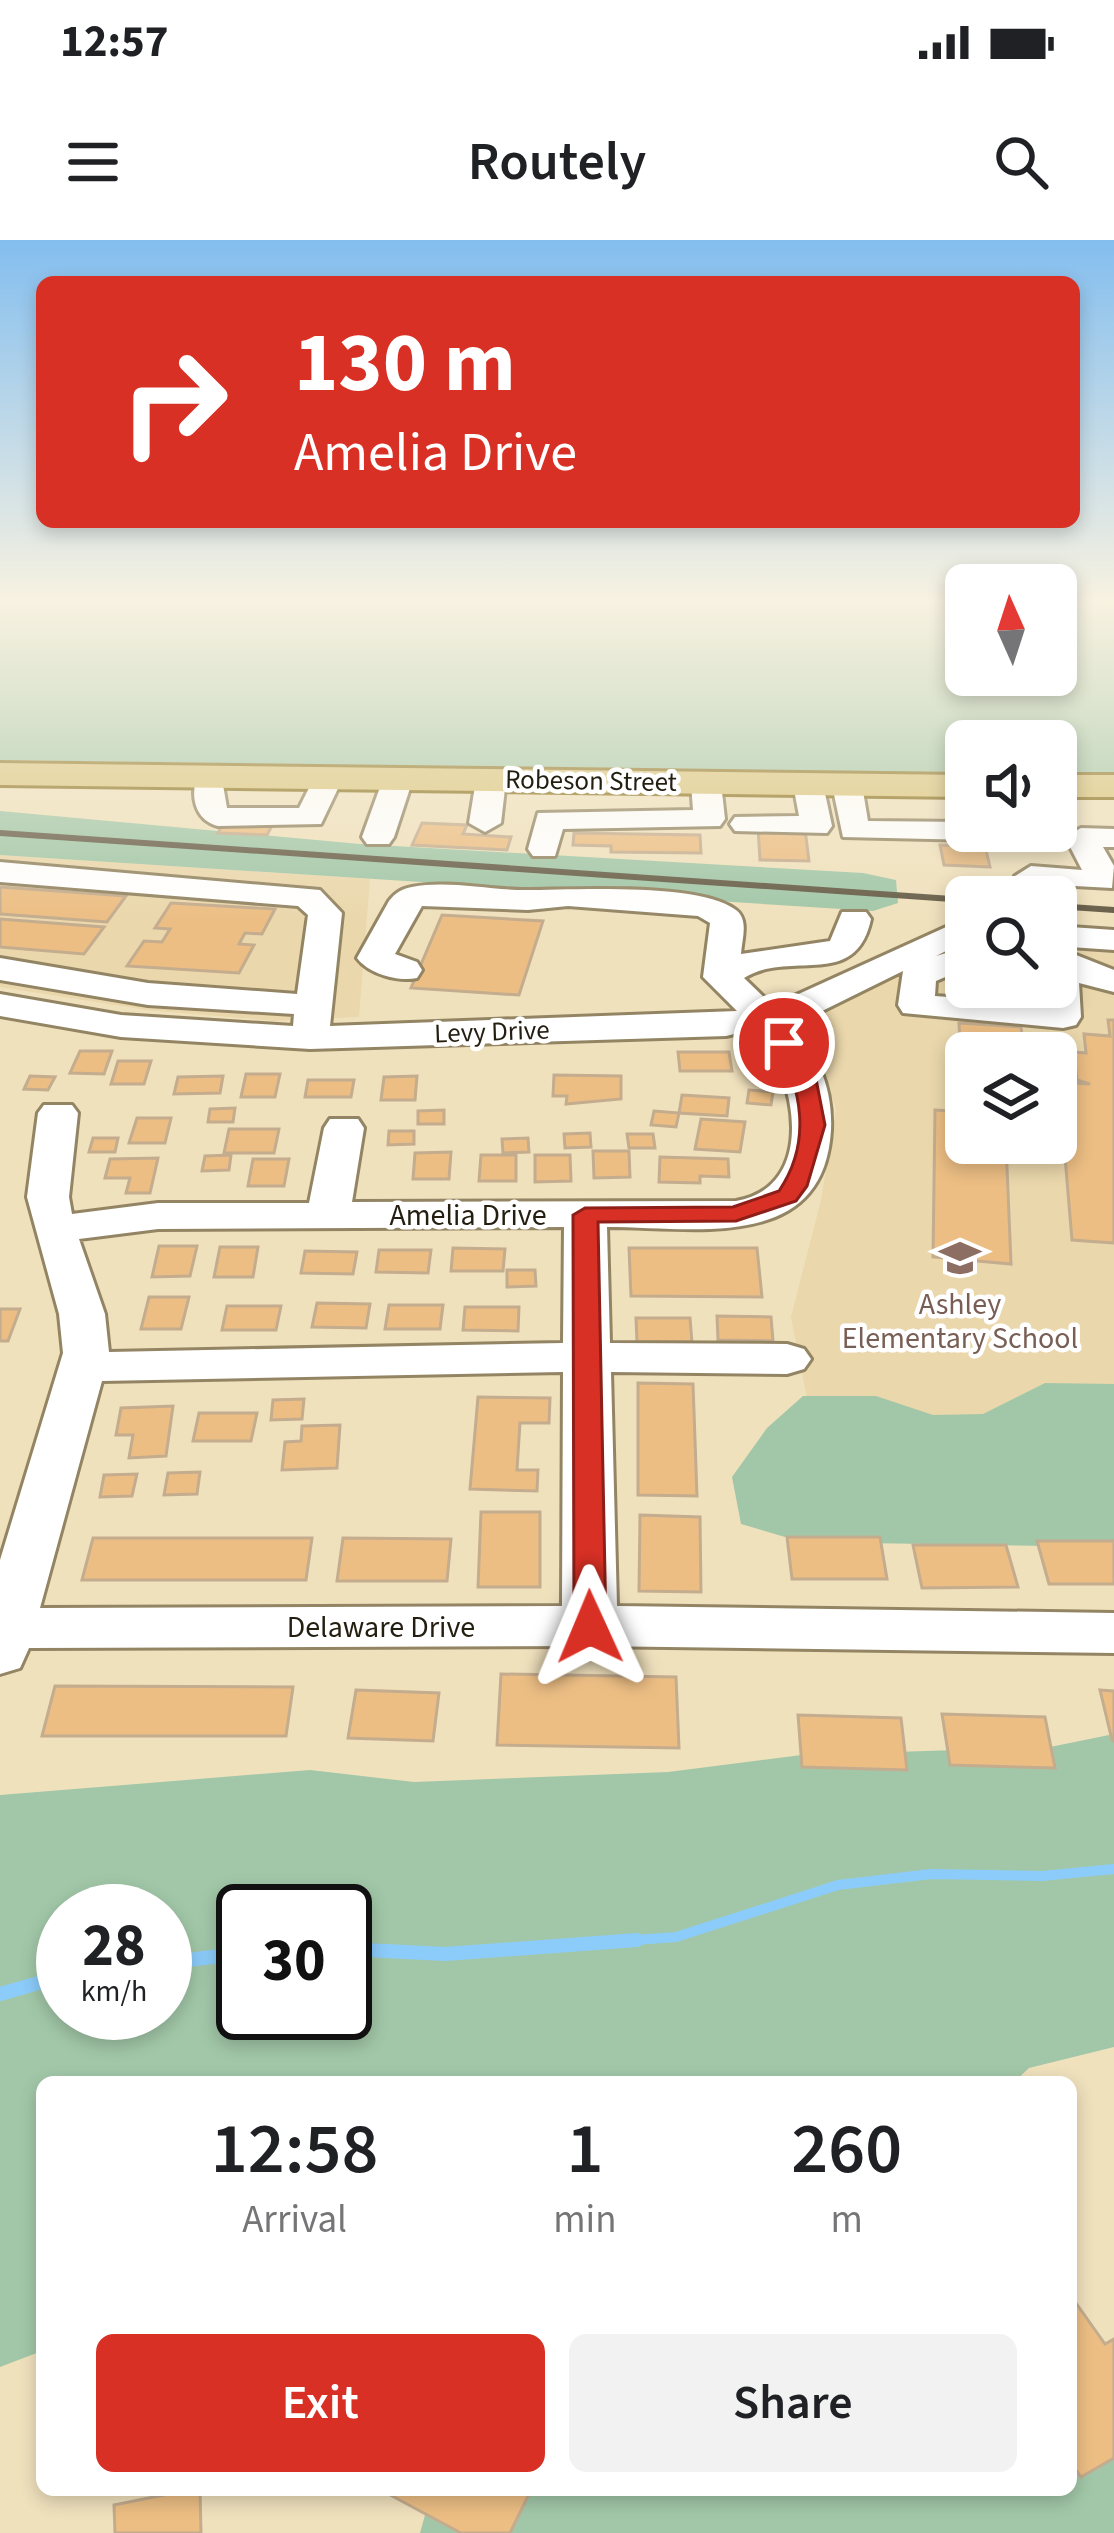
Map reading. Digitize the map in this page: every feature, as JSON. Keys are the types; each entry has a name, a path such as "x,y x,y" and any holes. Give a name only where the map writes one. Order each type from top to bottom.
{"main road":[{"name":"Robeson Street","path":"0,774 491,780 619,800 706,783 808,784 850,800 945,817"},
{"path":"1077,785 1114,786"}],"street":[{"path":"378,837 398,779"},
{"path":"485,823 491,780"},
{"path":"745,783 748,862"},
{"path":"746,824 815,826 808,784"},
{"path":"544,848 549,820 619,800"},
{"path":"1077,884 1107,883 1081,837 1114,838"},
{"path":"0,872 308,896 325,913 312,1021 0,969"},
{"path":"404,970 375,958 406,901 417,896 528,900 568,896 706,907 718,912 727,920 721,977"},
{"path":"721,977 742,964 841,950 849,942 854,919"},
{"path":"1077,947 1114,940"},
{"name":"Levy Drive","path":"0,1005 121,1026 312,1021 726,1025 764,1018 821,998 945,947"},
{"path":"945,951 918,976 916,1006 1063,1017 1062,1008"},
{"path":"1077,969 1114,981"},
{"name":"Amelia Drive","path":"55,1229 158,1216 736,1214 787,1196 795,1186 814,1125 803,1069 764,1018 721,977"},
{"path":"4,1640 83,1367 82,1314 48,1197 58,1113"},
{"path":"328,1215 344,1128"},
{"path":"585,1215 590,1627"},
{"path":"83,1367 585,1357 787,1359"},
{"name":"Delaware Drive","path":"4,1640 590,1627 1114,1634"}],"shaded area":[{"path":"0,855 370,879 359,1017 275,1021 147,1010 0,987"},
{"name":"Ashley Elementary School","path":"1077,947 1114,950 1114,1476 821,1470 791,1317 821,1200 836,1109 803,1014 945,952 945,1008 1077,1008"}],"green space":[{"path":"0,709 1114,709 1114,776 1077,775 1077,720 945,720 945,774 0,760"},
{"path":"0,811 360,844 863,873 896,880 898,903 873,911 0,855"},
{"path":"1045,1383 1114,1384 1114,1547 802,1542 741,1524 732,1477 767,1428 803,1396 876,1396 933,1415 983,1414"},
{"path":"1114,1734 1114,2047 1029,2068 1020,2076 36,2076 36,2353 0,2367 0,1795 310,1770 414,1782 668,1772 802,1755 1050,1747"},
{"path":"1077,2359 1114,2398 1114,2533 420,2533 430,2496 1077,2496"}],"building":[{"path":"224,822 273,824 267,835 218,833"},
{"path":"422,823 467,825 463,834 511,837 507,850 412,845"},
{"path":"758,828 805,829 809,861 760,860"},
{"path":"574,833 700,835 701,853 611,852 611,846 573,845"},
{"path":"940,845 945,845 945,852 986,852 990,867 944,865"},
{"path":"0,887 126,896 107,922 0,914"},
{"path":"171,903 275,909 262,934 245,933 239,944 254,945 239,973 127,966 144,941 162,942 170,929 155,928"},
{"path":"442,915 543,921 519,995 411,988"},
{"path":"0,919 104,927 84,954 0,947"},
{"path":"1108,1020 1114,1020 1114,1243 1072,1240 1066,1164 1077,1164 1077,1083 1090,1084 1077,1080 1077,1052 1086,1053 1084,1034 1110,1036"},
{"path":"959,1023 1021,1027 1022,1032 959,1032"},
{"path":"80,1051 112,1051 104,1074 70,1073"},
{"path":"678,1052 729,1052 732,1071 680,1071"},
{"path":"118,1061 151,1061 144,1084 111,1084"},
{"path":"246,1074 280,1074 275,1097 241,1097"},
{"path":"554,1075 621,1076 621,1099 566,1104 567,1096 553,1096"},
{"path":"30,1076 55,1077 48,1090 24,1089"},
{"path":"223,1076 220,1093 174,1094 178,1077"},
{"path":"417,1076 415,1100 381,1100 384,1077"},
{"path":"308,1080 354,1080 351,1097 305,1097"},
{"path":"749,1090 773,1092 771,1105 747,1103"},
{"path":"682,1095 729,1098 727,1116 679,1113"},
{"path":"235,1108 233,1122 208,1122 210,1109"},
{"path":"444,1110 444,1124 418,1124 418,1111"},
{"path":"935,1110 945,1111 945,1164 1007,1164 1011,1264 933,1257"},
{"path":"654,1111 679,1113 676,1127 651,1125"},
{"path":"137,1118 171,1118 165,1143 129,1143"},
{"path":"701,1119 745,1122 740,1152 695,1149"},
{"path":"229,1129 279,1129 274,1153 224,1153"},
{"path":"389,1131 414,1131 414,1144 388,1145"},
{"path":"590,1133 591,1147 565,1148 564,1134"},
{"path":"627,1134 653,1134 655,1148 629,1148"},
{"path":"93,1138 118,1138 115,1152 89,1152"},
{"path":"528,1138 529,1152 503,1153 502,1139"},
{"path":"593,1151 629,1151 630,1177 594,1178"},
{"path":"451,1152 449,1179 413,1179 415,1153"},
{"path":"231,1155 229,1170 202,1171 205,1156"},
{"path":"481,1155 516,1155 516,1181 479,1181"},
{"path":"535,1155 570,1155 571,1181 535,1182"},
{"path":"660,1157 728,1159 729,1177 700,1176 700,1183 659,1182"},
{"path":"158,1158 150,1193 126,1193 130,1178 105,1178 110,1159"},
{"path":"253,1159 289,1159 284,1186 248,1186"},
{"path":"159,1246 197,1246 190,1276 152,1277"},
{"path":"220,1247 258,1247 253,1277 214,1277"},
{"path":"453,1248 505,1249 503,1271 451,1271"},
{"path":"629,1248 757,1248 762,1297 631,1296"},
{"path":"379,1250 431,1250 428,1273 376,1272"},
{"path":"305,1251 357,1252 353,1274 301,1273"},
{"path":"507,1270 535,1270 536,1286 507,1287"},
{"path":"149,1297 189,1297 181,1329 141,1329"},
{"path":"317,1303 370,1304 366,1328 312,1327"},
{"path":"389,1305 443,1305 440,1329 385,1329"},
{"path":"227,1306 281,1306 276,1330 222,1330"},
{"path":"465,1307 519,1307 518,1331 463,1330"},
{"path":"0,1309 20,1309 8,1341 0,1341"},
{"path":"717,1316 771,1317 773,1341 718,1340"},
{"path":"636,1318 690,1318 692,1343 637,1342"},
{"path":"638,1383 693,1384 697,1496 638,1495"},
{"path":"478,1397 550,1398 549,1423 520,1423 517,1470 538,1470 537,1491 470,1489"},
{"path":"304,1399 302,1419 271,1420 273,1400"},
{"path":"173,1406 166,1456 129,1458 133,1435 116,1435 121,1408"},
{"path":"199,1413 257,1413 251,1441 193,1441"},
{"path":"340,1425 337,1468 282,1470 285,1442 301,1441 302,1426"},
{"path":"200,1472 197,1494 164,1495 168,1473"},
{"path":"137,1474 132,1496 100,1497 104,1475"},
{"path":"481,1512 540,1512 540,1587 478,1587"},
{"path":"640,1515 700,1517 701,1592 639,1591"},
{"path":"787,1537 880,1537 887,1579 792,1579"},
{"path":"93,1538 312,1538 306,1580 82,1580"},
{"path":"343,1538 451,1539 447,1581 337,1581"},
{"path":"1037,1541 1114,1541 1114,1584 1049,1584"},
{"path":"913,1545 1006,1545 1018,1587 922,1588"},
{"path":"501,1674 676,1677 679,1748 497,1745"},
{"path":"55,1686 293,1687 286,1736 42,1736"},
{"path":"356,1690 439,1693 433,1741 348,1738"},
{"path":"1100,1690 1114,1691 1114,1741 1112,1740"},
{"path":"942,1714 1045,1717 1055,1768 950,1765"},
{"path":"798,1715 901,1718 907,1770 802,1767"},
{"path":"1077,2304 1105,2344 1114,2339 1114,2458 1081,2477 1077,2471"},
{"path":"158,2496 200,2496 201,2533 115,2533 114,2505"},
{"path":"392,2496 528,2496 510,2533 461,2533"}],"waterway":[{"path":"601,1943 676,1937 838,1885 931,1874 1042,1876 1114,1869"},
{"path":"601,1943 637,1940"},
{"path":"596,1943 601,1943"},
{"path":"372,1950 445,1954 601,1943"},
{"path":"192,1960 216,1956"},
{"path":"0,1994 36,1984"}],"railway":[{"path":"0,833 945,899"},
{"path":"1077,907 1114,910"}],"place":[{"name":"Ashley Elementary School","path":"960,1258"}],"route":[{"path":"590,1627 585,1215 736,1214 787,1196 795,1186 814,1125 803,1069 784,1043"}]}
